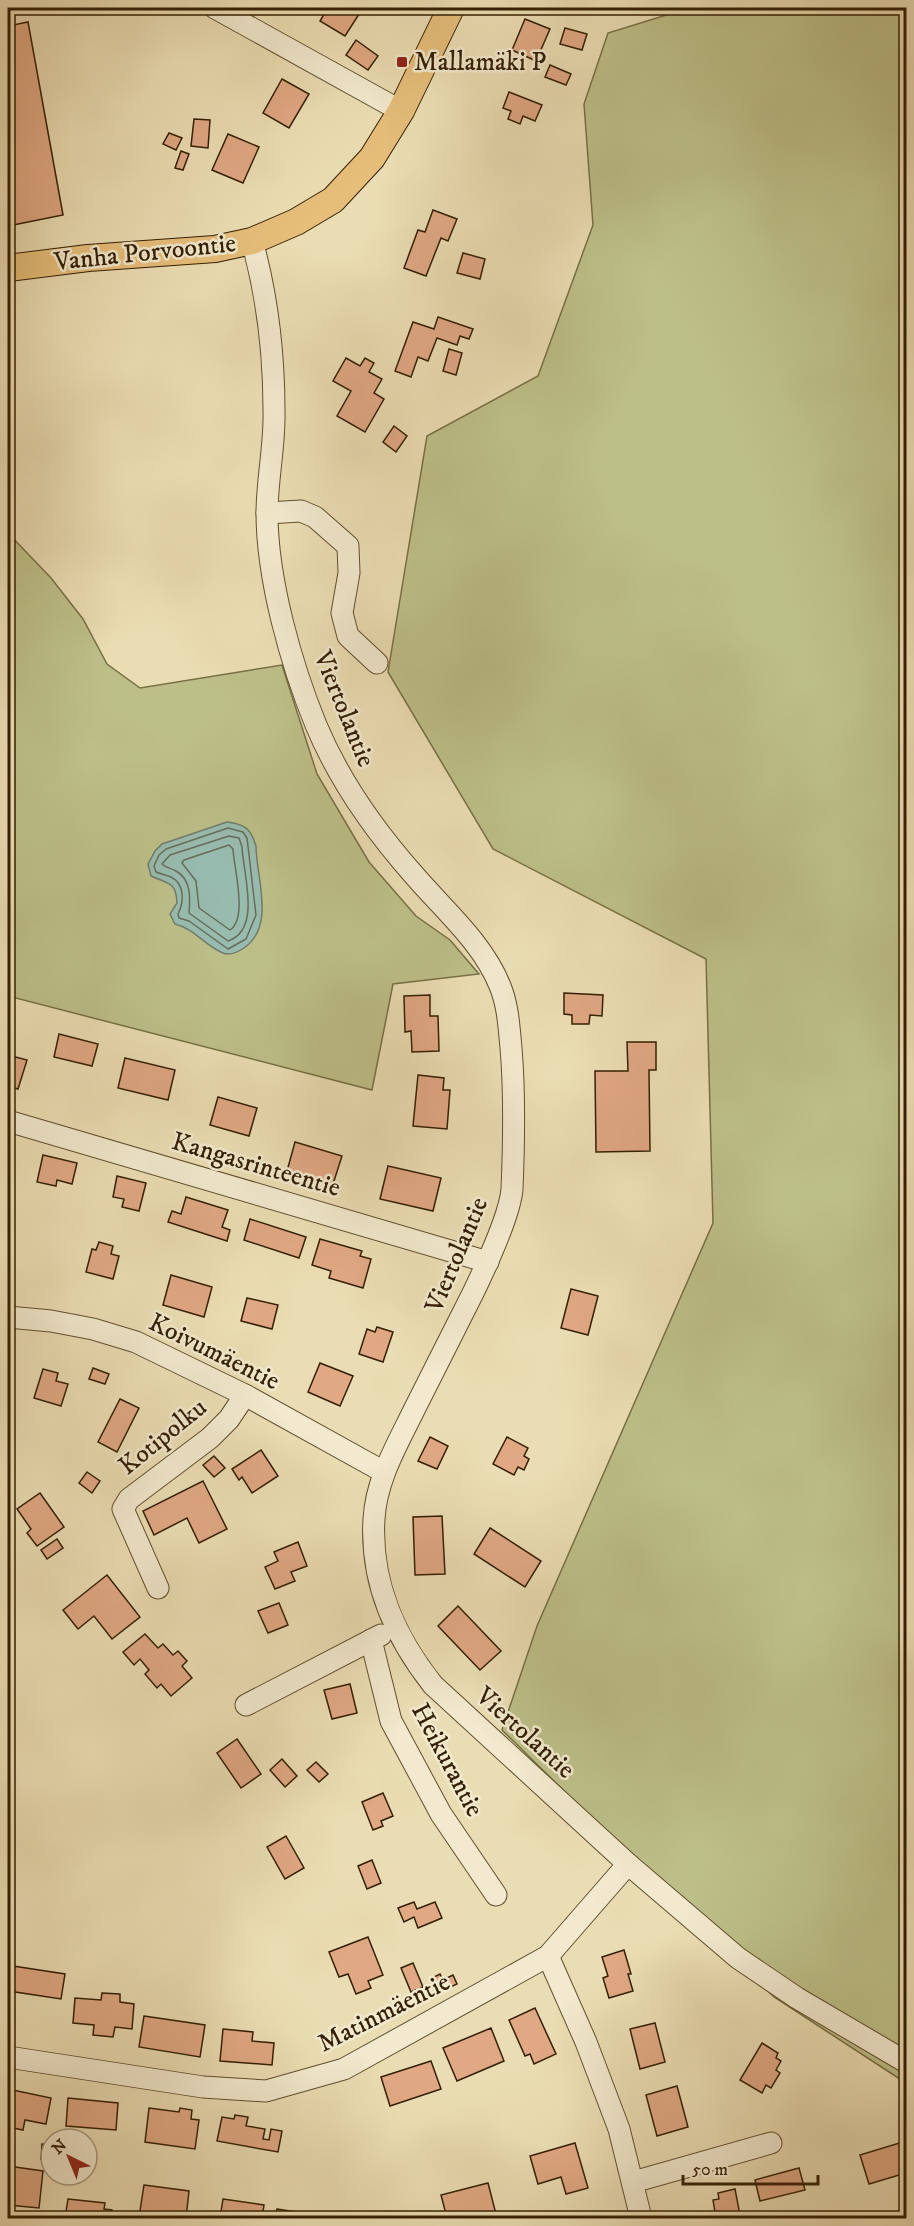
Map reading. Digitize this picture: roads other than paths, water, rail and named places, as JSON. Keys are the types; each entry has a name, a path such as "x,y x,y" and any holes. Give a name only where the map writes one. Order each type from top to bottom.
{"main road":[{"name":"Vanha Porvoontie","path":"8,268 88,258 215,249 252,241 296,222 333,200 372,158 401,111 451,8"}],"street":[{"path":"215,8 401,111"},
{"name":"Viertolantie","path":"252,241 260,269 270,337 274,402 267,513 273,579 294,661 316,726 348,788 410,870 481,951 501,987 508,1017 513,1072 514,1139 511,1196 488,1262 384,1472 374,1518 375,1552 381,1586 395,1628 412,1658 433,1685 628,1864 738,1958 797,1998 906,2062"},
{"path":"267,513 301,511 315,517 348,546 349,573 342,613 348,636 377,663"},
{"name":"Kangasrinteentie","path":"8,1121 488,1262"},
{"name":"Koivumäentie","path":"8,1317 93,1329 136,1342 245,1395 384,1472"},
{"name":"Kotipolku","path":"158,1588 123,1509 129,1499 210,1438 229,1419 245,1395"},
{"path":"246,1705 395,1628"},
{"name":"Heikurantie","path":"370,1640 391,1721 441,1814 496,1894"},
{"name":"Matinmäentie","path":"8,2057 203,2087 266,2091 344,2069 548,1956 628,1864"},
{"path":"548,1956 586,2042 619,2128 641,2218"},
{"path":"633,2182 771,2143"}],"water":[{"path":"227,822 246,828 254,840 262,900 262,914 254,939 244,948 228,954 217,950 182,926 175,924 170,914 177,903 175,891 170,884 151,876 148,864 162,844"}],"place":[{"name":"Mallamäki P","path":"402,62"}]}
